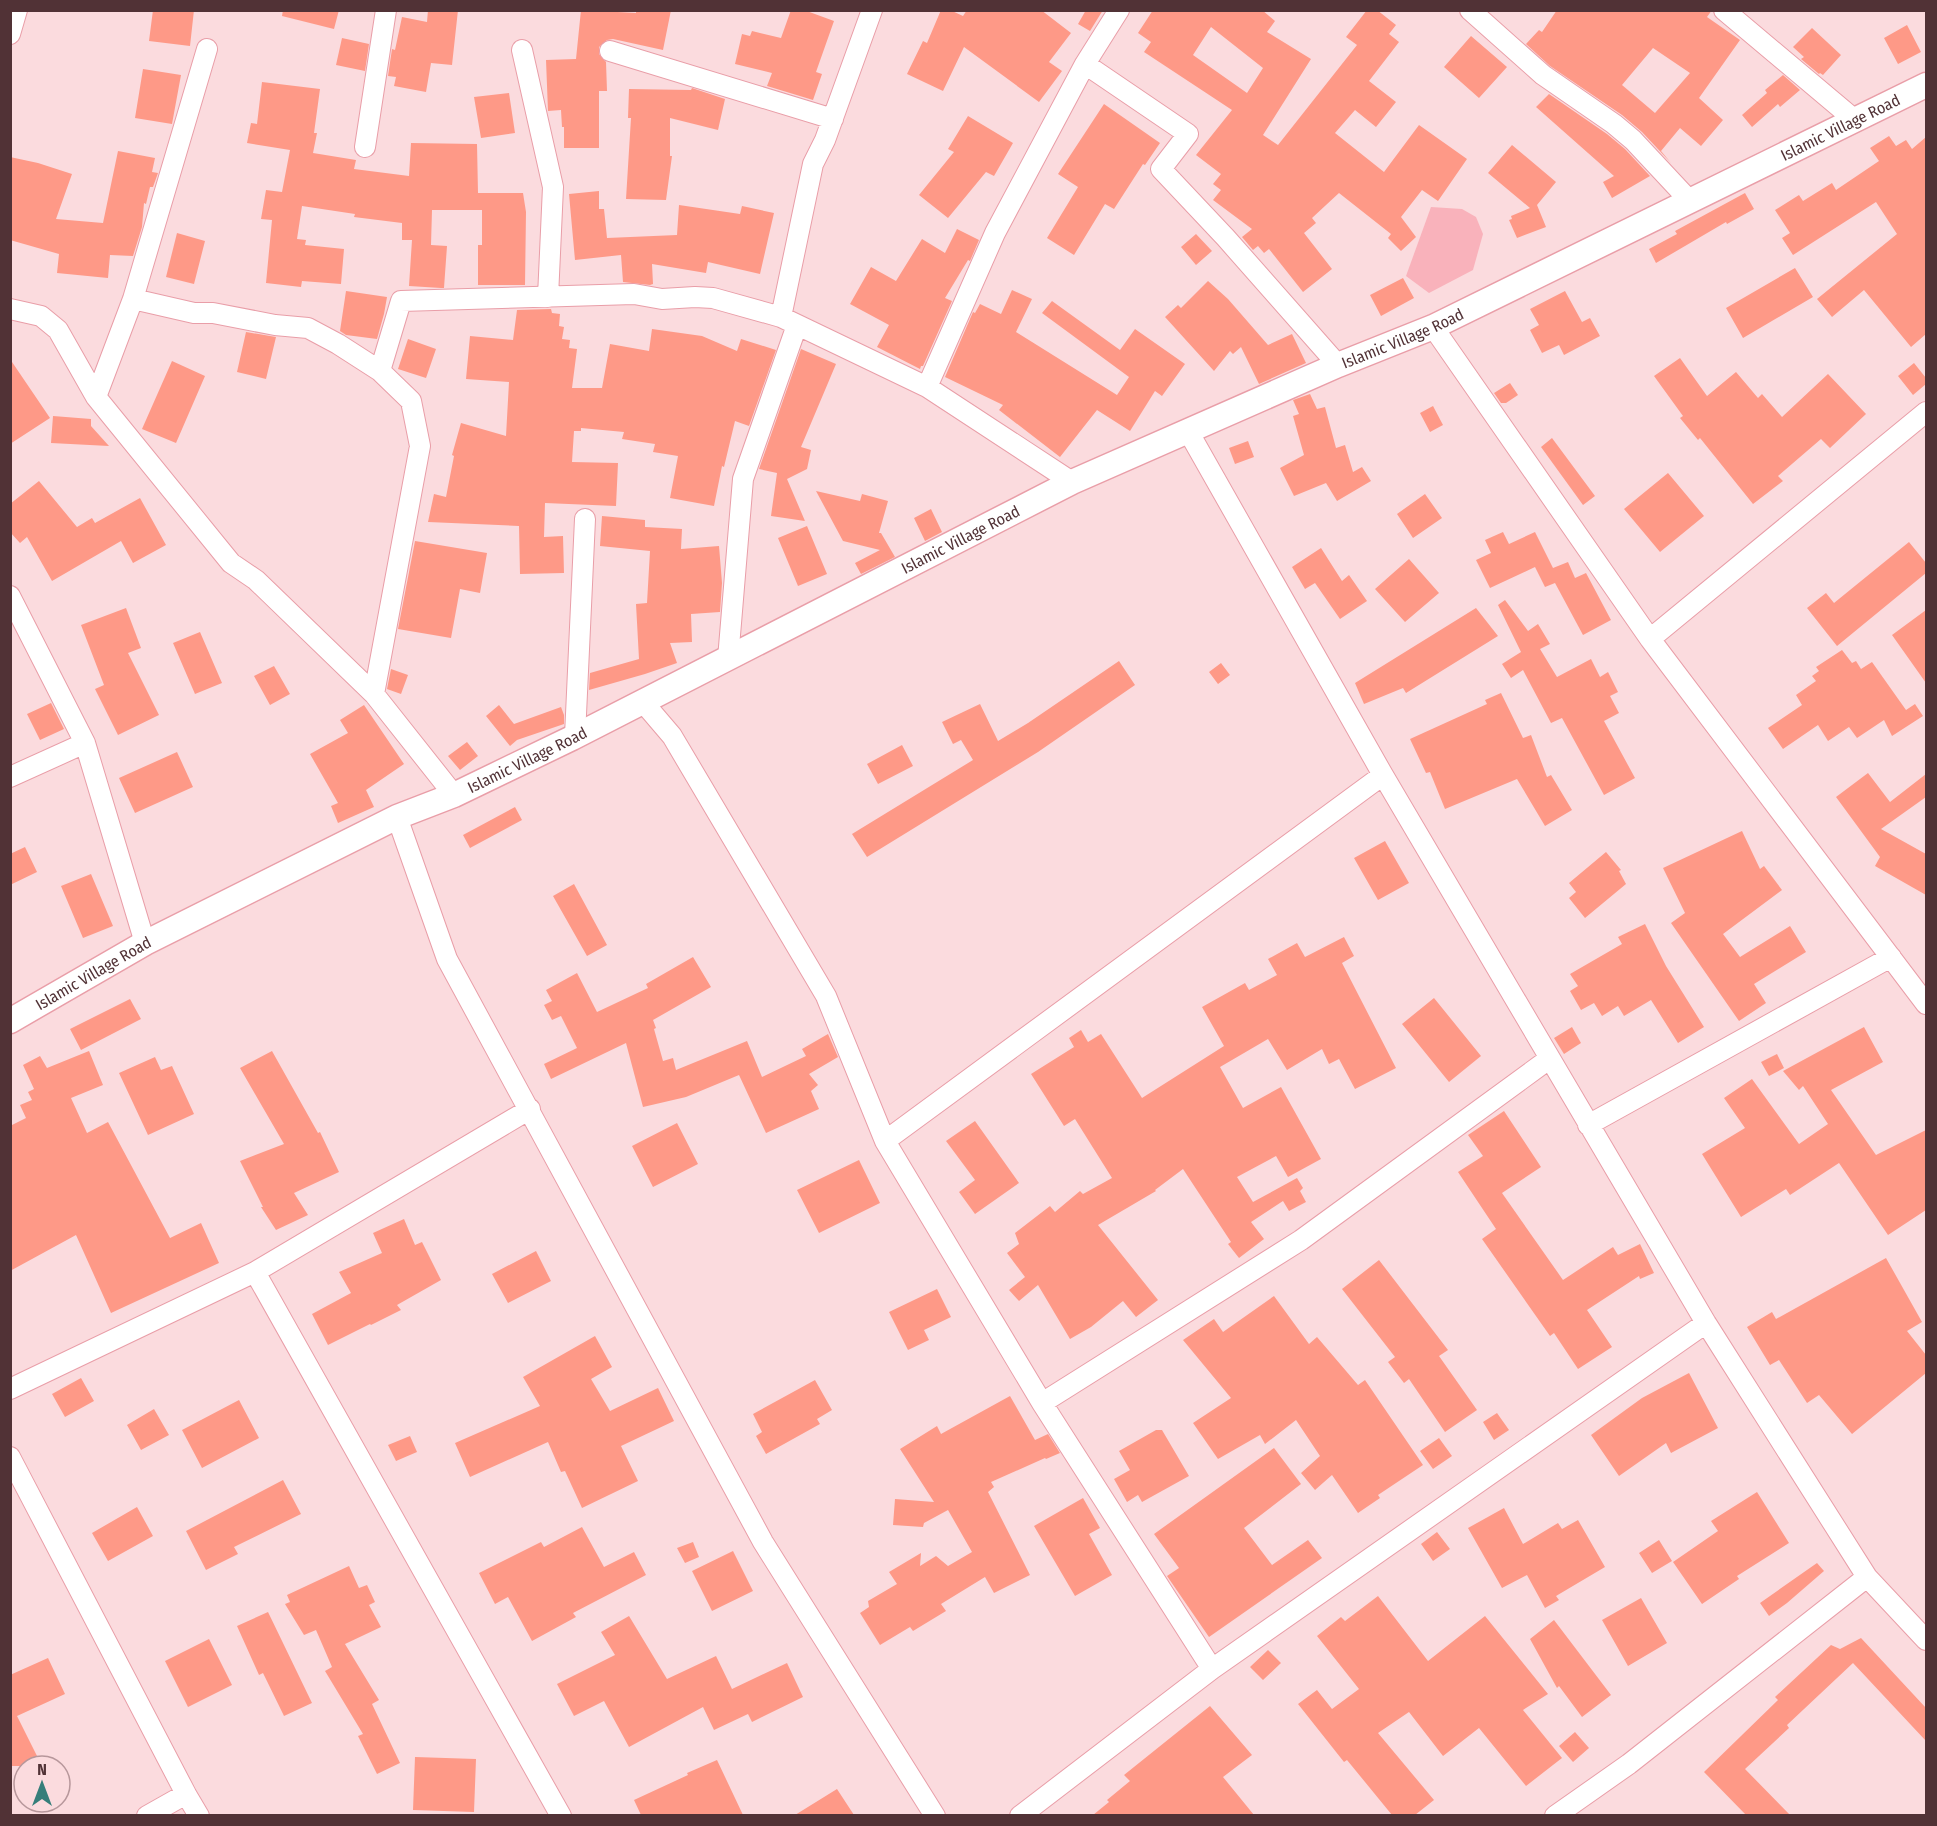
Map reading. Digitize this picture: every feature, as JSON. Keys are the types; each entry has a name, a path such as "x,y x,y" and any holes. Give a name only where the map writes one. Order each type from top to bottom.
{"street":[{"path":"10,34 17,10"},
{"path":"365,147 386,10"},
{"path":"728,659 743,479 789,321 813,164 825,140 872,10"},
{"path":"927,387 995,233 1085,64 1119,10"},
{"path":"1470,10 1543,75 1614,124 1633,140 1689,200"},
{"path":"1724,10 1856,121"},
{"path":"96,397 133,299 207,49"},
{"path":"522,50 553,187 548,297"},
{"path":"610,51 833,119"},
{"path":"1085,64 1188,134 1161,169 1226,238 1338,365"},
{"name":"Islamic Village Road","path":"10,1022 145,943 397,817 454,795 575,736 1072,482 1338,365 1433,327 1926,85"},
{"path":"380,371 401,301 634,294 662,299 713,298 789,321 927,387 1072,482"},
{"path":"133,299 195,313 213,313 275,325 308,328 380,371 411,401 420,446 374,694"},
{"path":"10,309 41,316 58,330 96,397 231,563 256,580 374,694 454,795"},
{"path":"1433,327 1650,639 1926,1004"},
{"path":"1650,639 1923,423"},
{"path":"1188,431 1383,775 1706,1323 1867,1577 1926,1640"},
{"path":"575,736 585,519"},
{"path":"10,596 85,743 145,943"},
{"path":"643,702 672,736 826,996 885,1141 1042,1403 1212,1670"},
{"path":"10,777 85,743"},
{"path":"885,1141 1383,775"},
{"path":"397,817 447,959 763,1542 935,1815"},
{"path":"1588,1125 1891,957"},
{"path":"1042,1403 1301,1240 1550,1059"},
{"path":"10,1389 255,1272 530,1109"},
{"path":"255,1272 561,1815"},
{"path":"1020,1815 1212,1670 1706,1323"},
{"path":"10,1457 199,1815"},
{"path":"1555,1815 1629,1764 1867,1577"},
{"path":"147,1815 186,1794"}],"shaded area":[{"path":"1431,207 1462,209 1476,217 1483,234 1473,270 1429,293 1406,276"}],"building":[{"path":"153,10 194,10 190,46 149,41"},
{"path":"283,10 339,10 334,29 282,16"},
{"path":"428,10 458,10 452,65 431,63 426,92 394,86 396,77 388,76 392,49 395,50 402,17 427,22"},
{"path":"581,10 636,13 636,10 671,10 663,50 613,39 607,40 599,47 599,54 606,62 607,91 599,91 599,148 564,148 561,110 548,111 546,60 576,59"},
{"path":"791,10 804,10 834,21 816,72 822,74 813,100 767,86 772,73 735,64 742,34 750,36 752,31 781,38"},
{"path":"941,10 950,10 963,16 967,10 1041,10 1071,33 1049,62 1062,71 1039,102 964,47 943,91 907,74 923,41 927,43"},
{"path":"1086,10 1103,10 1090,31 1078,24"},
{"path":"1153,10 1262,10 1275,21 1267,32 1311,59 1263,135 1278,145 1357,45 1346,37 1367,10 1377,10 1396,25 1389,34 1399,42 1369,81 1396,102 1376,127 1355,110 1335,133 1384,172 1419,125 1467,159 1438,201 1422,190 1401,217 1416,237 1401,251 1388,238 1391,234 1339,193 1312,218 1316,223 1304,233 1332,269 1303,292 1269,249 1264,253 1258,246 1253,250 1242,237 1252,229 1213,200 1221,190 1213,184 1221,174 1196,155 1232,110 1144,52 1151,42 1138,33","holes":["1211,27 1263,68 1247,93 1193,55"]},
{"path":"1557,10 1712,10 1707,17 1740,40 1699,98 1723,120 1701,146 1680,128 1661,151 1671,163 1642,132 1622,115 1550,66 1526,44 1539,30 1542,32","holes":["1653,48 1690,73 1655,113 1622,85"]},
{"path":"1907,25 1921,52 1898,64 1884,38"},
{"path":"1812,28 1841,55 1823,75 1801,59 1804,57 1793,47"},
{"path":"1471,36 1507,67 1479,98 1444,67"},
{"path":"342,38 369,44 365,71 336,65"},
{"path":"143,69 181,75 172,124 135,118"},
{"path":"1783,75 1800,90 1780,107 1778,104 1752,127 1742,115 1767,93 1765,90"},
{"path":"262,82 320,89 314,133 317,133 313,153 356,160 354,169 409,176 411,143 477,144 478,193 523,193 526,212 525,285 478,285 478,245 482,245 482,210 432,210 431,245 447,246 444,288 441,288 409,286 412,240 402,240 402,223 354,217 355,214 302,206 297,239 306,240 305,245 344,249 341,284 302,281 301,287 266,283 272,220 261,219 266,190 282,192 290,150 247,143 251,123 257,124"},
{"path":"692,88 725,99 718,130 670,118 670,156 672,156 666,200 626,199 631,118 628,118 629,89 691,90"},
{"path":"509,93 515,133 481,138 474,97"},
{"path":"1549,94 1607,134 1625,149 1650,176 1612,198 1603,182 1614,176 1536,107"},
{"path":"1104,104 1160,143 1145,165 1143,164 1114,209 1105,204 1074,255 1047,238 1078,187 1058,174"},
{"path":"968,116 1013,143 994,176 986,172 948,218 919,195 954,152 948,149"},
{"path":"1889,136 1896,146 1906,140 1912,149 1926,137 1926,334 1911,347 1864,290 1832,317 1817,299 1897,234 1876,202 1793,255 1782,238 1790,233 1775,210 1799,195 1803,201 1832,183 1836,190 1879,161 1870,148"},
{"path":"1512,145 1556,182 1537,205 1546,227 1517,238 1509,220 1512,219 1511,216 1530,208 1488,173"},
{"path":"118,151 155,158 152,172 158,173 153,187 150,187 146,204 144,203 142,227 133,256 110,255 108,278 57,273 59,254 10,240 10,157 72,174 56,219 103,223"},
{"path":"599,191 599,209 604,209 607,238 677,235 679,205 740,214 742,206 774,213 760,274 708,262 706,273 652,264 653,284 650,285 623,282 621,255 575,260 569,194"},
{"path":"1745,193 1754,209 1727,224 1726,222 1656,263 1649,249 1677,234 1675,231"},
{"path":"957,229 979,240 970,261 968,260 945,298 952,301 920,369 877,347 889,325 850,304 871,267 896,281 922,239 945,253"},
{"path":"177,233 205,241 194,284 166,277"},
{"path":"1196,234 1212,251 1196,265 1181,247"},
{"path":"1795,268 1813,297 1743,338 1726,308"},
{"path":"1403,278 1414,298 1381,316 1370,295"},
{"path":"1208,281 1228,299 1268,345 1292,334 1306,363 1259,384 1241,347 1233,354 1230,351 1214,371 1165,317 1178,305 1181,308"},
{"path":"1012,290 1032,299 1016,332 1117,395 1129,377 1042,313 1052,301 1120,350 1135,329 1185,364 1162,396 1155,391 1130,431 1097,410 1060,457 999,410 1003,405 945,377 973,312 975,313 980,304 1001,314"},
{"path":"346,291 387,297 377,339 346,335 340,331"},
{"path":"1565,291 1582,322 1590,318 1600,336 1564,355 1559,345 1542,353 1530,330 1539,325 1530,309"},
{"path":"551,309 552,313 560,314 559,326 564,327 562,339 570,340 569,348 577,349 572,388 602,388 610,344 649,351 652,329 702,336 737,351 741,339 776,350 749,426 735,421 724,467 722,466 714,506 670,498 678,456 653,452 655,444 622,439 624,432 581,428 581,431 574,431 572,462 618,463 616,506 545,503 544,537 563,536 564,573 520,574 519,526 428,522 434,494 446,497 454,456 452,455 461,423 506,436 509,382 466,379 470,336 513,340 517,310"},
{"path":"246,332 276,337 266,379 237,372"},
{"path":"408,339 436,349 426,378 398,369"},
{"path":"801,349 836,364 801,447 811,450 807,469 787,479 805,521 771,516 777,473 759,469"},
{"path":"1680,358 1707,396 1736,372 1758,398 1762,394 1782,417 1828,374 1866,414 1830,448 1821,439 1778,476 1783,481 1753,504 1700,438 1698,440 1680,418 1683,416 1654,376"},
{"path":"10,359 50,418 10,444"},
{"path":"172,361 205,376 176,443 142,429"},
{"path":"1914,363 1926,378 1926,384 1913,395 1898,376"},
{"path":"1510,383 1518,395 1506,403 1501,403 1494,393"},
{"path":"1310,394 1317,409 1325,407 1336,448 1345,445 1353,472 1362,467 1371,481 1337,501 1326,483 1294,496 1280,468 1304,455 1293,416 1299,414 1293,400"},
{"path":"1433,406 1443,425 1430,432 1420,413"},
{"path":"53,416 91,419 91,426 109,446 51,443"},
{"path":"1552,438 1595,496 1583,505 1541,447"},
{"path":"1248,441 1254,457 1235,464 1229,448"},
{"path":"1668,473 1704,516 1660,552 1624,509"},
{"path":"39,481 77,527 92,518 95,523 140,498 166,545 133,563 121,541 52,581 27,537 20,543 10,532 10,504"},
{"path":"816,491 860,501 862,494 888,501 879,533 895,557 861,574 855,563 880,550 843,541"},
{"path":"1425,494 1442,518 1413,538 1397,514"},
{"path":"931,509 942,532 925,541 914,518"},
{"path":"602,516 645,520 645,527 682,529 681,549 719,546 722,583 720,612 691,614 692,642 670,643 677,663 589,690 590,673 639,659 636,604 647,603 650,551 600,546"},
{"path":"807,526 827,574 798,586 778,538"},
{"path":"1503,532 1509,544 1535,532 1553,568 1568,562 1575,578 1586,573 1611,620 1583,635 1555,583 1545,587 1535,567 1490,588 1476,560 1491,553 1485,540"},
{"path":"415,541 487,553 480,593 460,589 451,638 398,629"},
{"path":"1909,542 1926,563 1926,573 1837,646 1807,608 1826,593 1834,603"},
{"path":"1321,548 1342,581 1349,575 1367,601 1340,619 1315,583 1305,589 1292,567"},
{"path":"1409,559 1439,593 1405,622 1375,589"},
{"path":"1505,600 1528,631 1538,624 1550,644 1540,649 1557,677 1591,659 1600,677 1608,672 1618,692 1610,696 1619,713 1604,721 1635,778 1604,795 1562,718 1551,723 1523,670 1511,678 1502,664 1521,652 1498,605"},
{"path":"126,608 141,648 128,653 159,715 118,735 95,689 104,685 81,625"},
{"path":"1476,608 1498,636 1406,693 1403,688 1364,704 1355,683"},
{"path":"1926,610 1926,683 1892,635"},
{"path":"200,632 222,683 195,694 173,643"},
{"path":"1842,650 1852,663 1856,661 1861,669 1872,662 1906,710 1915,704 1923,716 1892,736 1884,720 1857,738 1849,727 1828,741 1818,725 1783,749 1768,728 1802,705 1796,695 1816,681 1812,676 1819,671 1816,667"},
{"path":"1119,661 1135,685 1038,752 867,857 852,834 973,760 961,740 953,744 942,722 980,704 998,741"},
{"path":"1221,663 1230,675 1218,684 1209,672"},
{"path":"274,666 290,694 270,705 254,676"},
{"path":"391,669 408,675 401,694 387,689"},
{"path":"1501,693 1523,738 1531,735 1547,777 1551,775 1572,810 1545,826 1517,779 1445,809 1430,772 1426,773 1410,739 1487,704 1485,700"},
{"path":"51,703 64,729 40,740 27,714"},
{"path":"364,705 404,764 366,790 374,807 338,823 331,806 338,803 310,754 348,733 340,720"},
{"path":"499,705 514,724 561,707 564,724 517,740 510,746 486,716"},
{"path":"467,742 478,756 460,770 448,756"},
{"path":"902,745 913,766 878,784 867,764"},
{"path":"177,752 193,787 135,813 119,778"},
{"path":"1868,773 1890,802 1926,774 1926,797 1881,829 1926,854 1926,895 1875,866 1880,857 1836,797"},
{"path":"515,807 522,820 470,848 463,835"},
{"path":"1742,831 1760,869 1764,866 1782,890 1723,934 1740,957 1790,926 1806,952 1754,984 1766,1003 1739,1021 1671,923 1685,913 1663,868"},
{"path":"1385,841 1409,883 1378,900 1354,858"},
{"path":"25,847 37,872 10,885 10,854"},
{"path":"1606,852 1621,870 1619,871 1626,884 1585,918 1569,898 1576,892 1569,883"},
{"path":"91,874 113,926 83,938 61,886"},
{"path":"574,884 607,945 587,956 553,896"},
{"path":"1645,924 1666,966 1704,1027 1678,1043 1651,1000 1624,1016 1618,1006 1602,1016 1594,1003 1581,1010 1570,991 1578,986 1570,974 1622,944 1618,937"},
{"path":"1344,937 1354,956 1342,963 1396,1068 1355,1089 1339,1059 1329,1064 1322,1049 1287,1070 1268,1039 1220,1067 1243,1108 1281,1087 1321,1159 1288,1177 1276,1156 1237,1177 1253,1202 1297,1178 1303,1188 1300,1191 1306,1202 1289,1211 1283,1201 1251,1222 1264,1239 1239,1258 1228,1244 1231,1242 1183,1169 1156,1191 1098,1225 1158,1300 1136,1317 1123,1301 1091,1327 1070,1339 1038,1285 1019,1301 1009,1290 1025,1277 1007,1253 1019,1244 1015,1233 1050,1206 1055,1212 1080,1191 1083,1194 1112,1178 1075,1119 1064,1126 1031,1074 1074,1047 1069,1038 1081,1030 1088,1042 1101,1034 1142,1098 1224,1046 1202,1007 1245,983 1249,990 1277,975 1268,959 1297,943 1305,957"},
{"path":"693,957 711,987 653,1020 663,1061 673,1058 676,1070 747,1041 762,1077 806,1056 802,1049 828,1034 838,1057 809,1074 818,1085 811,1091 819,1109 766,1133 739,1075 686,1097 643,1107 626,1043 551,1079 544,1064 577,1048 561,1016 552,1020 544,1005 552,1001 546,990 577,973 597,1012 648,988 646,984"},
{"path":"1434,998 1481,1056 1449,1082 1402,1024"},
{"path":"130,999 141,1019 81,1050 70,1029"},
{"path":"1572,1027 1581,1043 1564,1054 1554,1038"},
{"path":"1864,1027 1883,1062 1831,1090 1876,1155 1926,1130 1926,1210 1888,1235 1839,1163 1790,1195 1786,1189 1741,1217 1702,1154 1745,1128 1724,1098 1752,1079 1799,1144 1828,1124 1803,1086 1799,1090 1783,1071"},
{"path":"89,1051 103,1085 71,1098 87,1133 108,1122 170,1238 201,1223 219,1263 111,1313 76,1235 10,1271 10,1126 26,1118 20,1105 32,1100 28,1092 34,1089 23,1065 40,1056 47,1068"},
{"path":"272,1051 318,1133 320,1132 339,1172 294,1193 308,1215 276,1230 261,1207 263,1207 240,1161 284,1144 240,1068"},
{"path":"1777,1054 1784,1068 1769,1076 1761,1062"},
{"path":"155,1057 161,1070 172,1066 194,1114 148,1135 119,1073"},
{"path":"1504,1111 1541,1167 1502,1193 1563,1280 1613,1247 1618,1255 1640,1244 1654,1273 1640,1279 1639,1276 1587,1310 1612,1347 1578,1369 1554,1333 1550,1336 1482,1239 1496,1229 1458,1172 1483,1156 1468,1135"},
{"path":"975,1121 1019,1183 975,1214 959,1192 975,1180 946,1141"},
{"path":"677,1123 698,1164 653,1187 632,1146"},
{"path":"859,1160 880,1203 819,1233 797,1190"},
{"path":"404,1219 415,1245 422,1242 441,1280 397,1305 401,1310 328,1345 312,1314 351,1293 339,1272 382,1253 373,1233"},
{"path":"536,1251 551,1281 508,1303 492,1274"},
{"path":"1886,1258 1922,1322 1907,1331 1926,1355 1926,1373 1852,1434 1819,1395 1807,1403 1779,1360 1770,1365 1747,1327 1772,1312 1776,1319"},
{"path":"1379,1260 1448,1350 1439,1356 1477,1410 1445,1432 1409,1379 1404,1383 1388,1362 1395,1357 1342,1289"},
{"path":"937,1289 951,1317 924,1330 929,1340 908,1350 889,1312"},
{"path":"1274,1296 1309,1344 1317,1337 1358,1385 1365,1380 1423,1465 1378,1495 1380,1498 1358,1513 1332,1475 1315,1490 1301,1473 1320,1456 1296,1420 1265,1444 1260,1435 1218,1459 1193,1423 1231,1398 1183,1340 1214,1319 1223,1332"},
{"path":"595,1336 612,1367 591,1379 610,1411 658,1388 674,1421 621,1446 638,1481 582,1508 565,1471 561,1472 548,1442 470,1477 455,1443 540,1406 523,1377"},
{"path":"1689,1373 1718,1428 1671,1453 1666,1443 1619,1476 1591,1435 1642,1398"},
{"path":"81,1378 94,1401 65,1417 52,1394"},
{"path":"815,1380 832,1410 817,1419 820,1424 766,1454 756,1436 762,1432 753,1414"},
{"path":"1010,1396 1035,1440 1048,1434 1060,1453 991,1482 994,1487 988,1492 1030,1575 994,1593 985,1577 941,1604 946,1611 913,1631 910,1627 880,1645 860,1613 869,1607 868,1601 897,1584 889,1572 921,1553 920,1566 936,1556 948,1566 972,1552 948,1510 924,1523 923,1527 893,1525 895,1499 934,1502 900,1449 937,1426 941,1434"},
{"path":"239,1400 259,1438 202,1468 182,1430"},
{"path":"154,1409 169,1435 141,1450 127,1425"},
{"path":"1497,1413 1509,1430 1494,1440 1483,1422"},
{"path":"1156,1430 1162,1430 1189,1476 1142,1502 1138,1495 1127,1502 1114,1479 1130,1470 1119,1451"},
{"path":"410,1436 417,1452 396,1461 388,1445"},
{"path":"1439,1438 1452,1456 1433,1469 1420,1451"},
{"path":"1274,1448 1301,1484 1244,1528 1272,1565 1308,1540 1322,1558 1209,1637 1167,1576 1179,1568 1154,1534"},
{"path":"283,1480 301,1514 234,1547 238,1554 206,1570 186,1531"},
{"path":"1757,1492 1789,1543 1737,1576 1739,1579 1702,1604 1673,1562 1718,1531 1711,1521"},
{"path":"1083,1498 1100,1528 1089,1534 1112,1575 1075,1596 1034,1526"},
{"path":"137,1507 153,1536 108,1561 92,1533"},
{"path":"1504,1508 1523,1544 1558,1523 1562,1529 1578,1520 1605,1567 1556,1596 1559,1600 1545,1608 1527,1575 1502,1588 1468,1528"},
{"path":"582,1527 604,1567 634,1552 646,1575 573,1613 576,1617 532,1641 508,1597 495,1604 479,1573 541,1542 544,1547"},
{"path":"1437,1532 1450,1549 1433,1561 1421,1544"},
{"path":"1659,1540 1672,1561 1652,1573 1639,1553"},
{"path":"693,1542 699,1557 685,1563 677,1548"},
{"path":"733,1551 753,1591 712,1611 692,1571"},
{"path":"1817,1563 1824,1571 1769,1616 1760,1603"},
{"path":"349,1566 359,1588 367,1585 375,1602 369,1605 381,1627 345,1644 379,1700 372,1704 400,1763 377,1774 358,1736 363,1734 325,1671 332,1667 316,1630 304,1635 285,1604 290,1602 287,1595"},
{"path":"1378,1596 1428,1661 1485,1616 1548,1694 1523,1710 1562,1758 1526,1786 1479,1728 1443,1756 1409,1712 1378,1733 1434,1800 1415,1815 1392,1815 1347,1760 1344,1762 1298,1704 1317,1690 1332,1709 1359,1689 1317,1636 1341,1617 1345,1621"},
{"path":"1641,1598 1667,1643 1628,1666 1602,1620"},
{"path":"268,1612 312,1703 284,1716 263,1673 259,1675 237,1626"},
{"path":"629,1616 667,1679 716,1656 732,1689 787,1663 803,1697 752,1722 748,1714 714,1730 703,1707 629,1747 604,1701 574,1716 557,1684 615,1655 601,1632"},
{"path":"1554,1620 1611,1695 1582,1717 1559,1686 1557,1688 1530,1639"},
{"path":"1861,1638 1926,1708 1926,1741 1853,1663 1787,1725 1789,1728 1745,1769 1790,1815 1746,1815 1704,1772 1778,1700 1775,1697 1831,1645 1840,1649"},
{"path":"209,1639 232,1685 188,1707 165,1661"},
{"path":"1268,1650 1281,1663 1263,1680 1250,1667"},
{"path":"48,1658 65,1694 17,1716 36,1754 12,1754 12,1766 10,1766 10,1675"},
{"path":"1210,1706 1252,1755 1223,1777 1254,1815 1093,1815 1130,1781 1124,1775"},
{"path":"1575,1732 1589,1748 1573,1762 1559,1746"},
{"path":"415,1757 476,1759 474,1812 413,1810"},
{"path":"717,1760 743,1815 641,1815 634,1800"},
{"path":"837,1789 854,1815 795,1815"}]}
